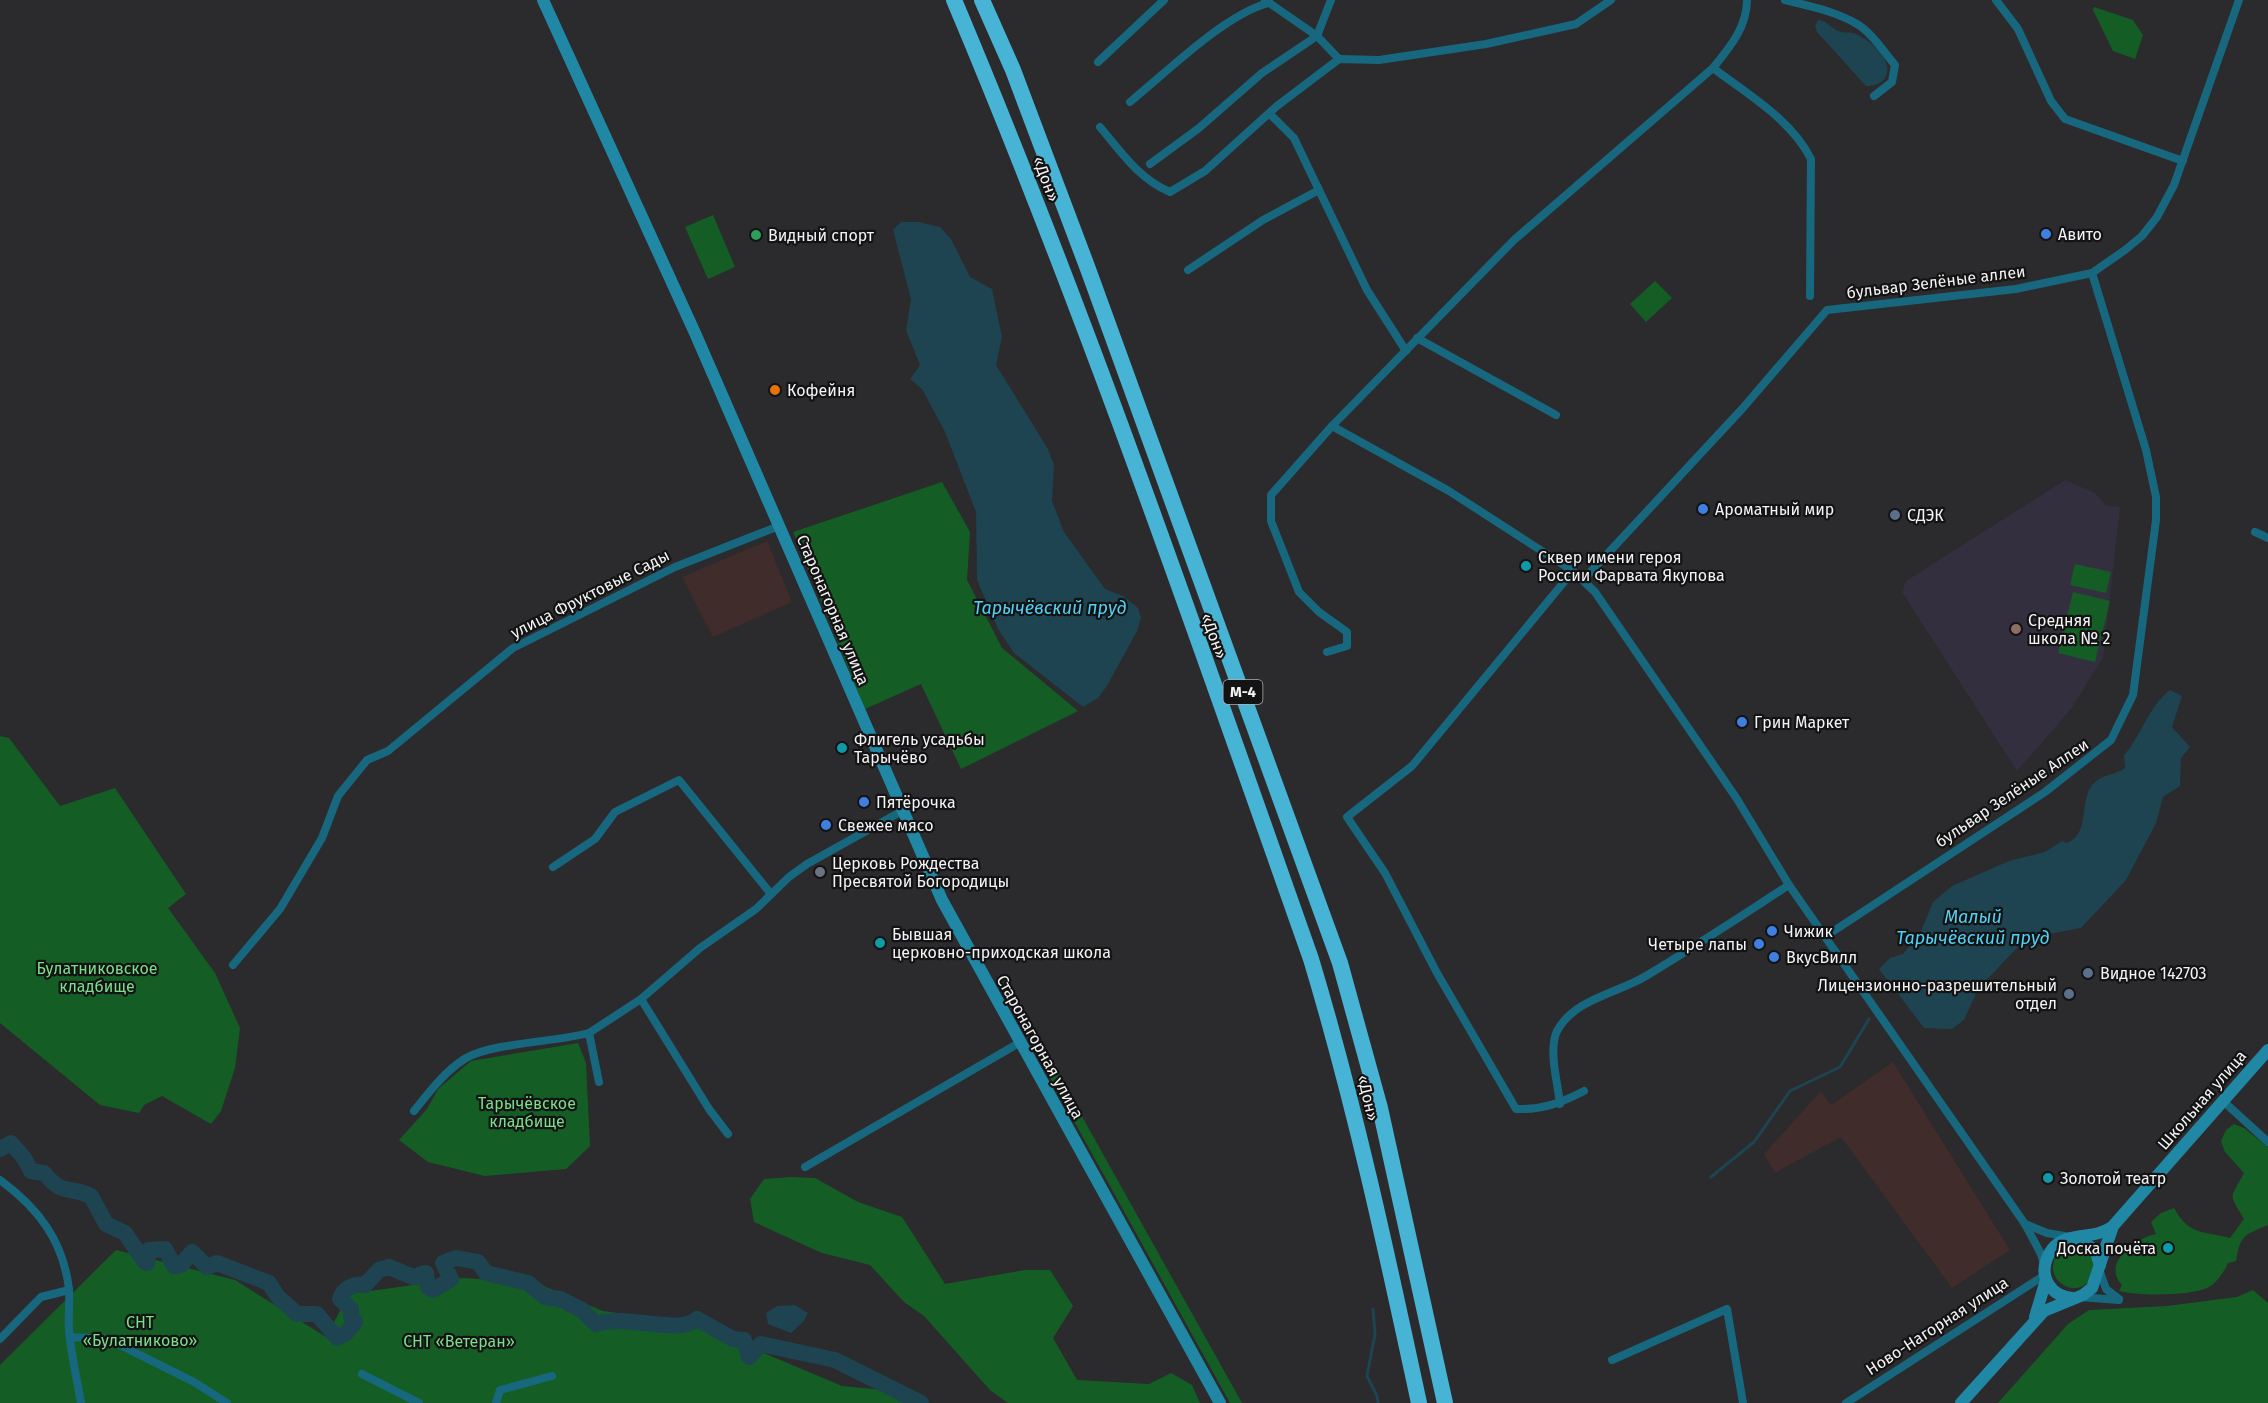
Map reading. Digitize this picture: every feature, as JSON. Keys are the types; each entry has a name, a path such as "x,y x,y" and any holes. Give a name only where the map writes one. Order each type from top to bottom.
{"highway":[{"name":"«Дон»","path":"954,0 991,87 1078,313 1311,959 1339,1054 1419,1403"},
{"name":"«Дон»","path":"982,0 1013,70 1088,269 1340,963 1380,1108 1445,1403"}],"main road":[{"name":"Старонагорная улица","path":"543,0 695,333 902,811 960,936 1220,1403"},
{"name":"Школьная улица","path":"2113,1226 2268,1050"},
{"path":"2029,1326 2039,1308 2051,1250 2061,1242 2096,1236 2113,1226"},
{"path":"1961,1403 2044,1311 2092,1288 2113,1226"},
{"path":"2075,1238 2095,1250 2100,1267"},
{"path":"2045,1275 2055,1292 2075,1297"}],"street":[{"path":"1098,62 1164,0"},
{"path":"1150,164 1199,128 1262,74 1317,36 1331,0"},
{"path":"1100,127 1153,185 1170,192 1205,171 1277,106 1339,59 1379,60 1486,44 1576,24 1611,0"},
{"path":"1327,652 1347,646 1347,632 1319,612 1299,592 1271,521 1271,495 1332,426 1514,240 1713,68 1736,37 1747,16 1747,0"},
{"path":"1785,0 1834,13 1858,25 1872,38 1895,65 1892,82 1874,96"},
{"path":"1996,0 2018,29 2050,101 2066,119 2183,161"},
{"name":"бульвар Зелёные аллеи","path":"1584,579 1742,409 1827,310 2016,289 2092,273 2142,236 2157,217 2183,161 2239,0"},
{"path":"1130,102 1249,8 1267,1 1317,36 1339,59"},
{"path":"1713,68 1789,128 1804,145 1811,159 1810,296"},
{"path":"1270,114 1294,138 1367,290 1406,351"},
{"path":"1188,270 1263,220 1319,190"},
{"name":"бульвар Зелёные Аллеи","path":"1826,936 2045,792 2102,750 2119,727 2133,695 2156,520 2156,497 2137,419 2092,273"},
{"path":"1417,338 1556,415"},
{"path":"1332,426 1449,491 1584,579 1731,790 1789,885 2025,1224 2041,1254 2045,1275"},
{"name":"улица Фруктовые Сады","path":"233,965 280,909 322,838 338,796 367,760 388,751 513,648 675,567 779,526"},
{"path":"2255,532 2268,538"},
{"path":"1574,571 1412,766 1347,817 1385,873 1437,973 1516,1109 1531,1110 1560,1104 1584,1090"},
{"path":"553,867 595,839 615,812 679,780 771,894"},
{"path":"414,1111 438,1084 467,1058 483,1051 568,1039 589,1033 641,999 700,948 756,909 807,864 902,811"},
{"path":"1560,1104 1554,1051 1556,1032 1566,1020 1585,1004 1643,978 1789,885"},
{"path":"641,999 728,1134"},
{"path":"589,1033 599,1082"},
{"path":"805,1167 1019,1043"},
{"path":"2223,1101 2268,1142"},
{"path":"1,1184 24,1198 48,1226 57,1242 69,1290 70,1337 81,1403"},
{"path":"2025,1224 2047,1233 2075,1238"},
{"path":"2075,1297 2119,1300 2106,1289 2100,1267"},
{"name":"Ново-Нагорная улица","path":"1846,1403 2045,1275"},
{"path":"0,1339 41,1297 69,1290"},
{"path":"1612,1360 1727,1309 1743,1403"},
{"path":"70,1337 108,1339 194,1382 227,1403"},
{"path":"362,1374 419,1403"},
{"path":"496,1403 500,1390 552,1376"}],"shaded area":[{"name":"Средняя школа № 2","path":"2065,480 2095,493 2105,505 2120,507 2103,658 2071,709 2017,771 1902,592 1906,581"},
{"path":"767,541 792,602 713,637 682,577"},
{"path":"1893,1062 2010,1250 1952,1288 1841,1137 1775,1173 1764,1154 1821,1091 1831,1105"}],"green space":[{"path":"2094,7 2133,20 2143,35 2135,59 2113,51 2093,10"},
{"path":"713,215 735,267 708,279 685,227"},
{"path":"1655,281 1672,298 1646,322 1630,304"},
{"path":"942,482 970,532 967,580 1002,648 1078,711 961,769 921,684 865,709 793,532"},
{"path":"2075,564 2111,572 2106,593 2070,585"},
{"path":"2073,592 2110,601 2095,662 2058,653"},
{"name":"Булатниковское кладбище","path":"0,736 9,738 60,806 115,788 186,894 168,908 215,973 240,1028 235,1068 221,1111 211,1124 162,1096 144,1105 139,1113 100,1105 0,1023"},
{"name":"Тарычёвское кладбище","path":"578,1043 586,1063 590,1146 566,1169 485,1176 428,1162 399,1140 427,1109 438,1089 471,1061"},
{"path":"1041,1043 1242,1403 1230,1403 1032,1045"},
{"path":"2234,1124 2244,1128 2268,1147 2268,1225 2244,1237 2236,1261 2228,1263 2214,1284 2207,1288 2188,1293 2163,1294 2119,1291 2122,1285 2117,1277 2118,1260 2131,1246 2156,1234 2151,1222 2161,1213 2174,1208 2185,1224 2191,1228 2230,1238 2244,1219 2233,1196 2244,1173 2225,1152 2221,1141 2226,1130"},
{"path":"815,1178 858,1202 902,1217 945,1284 1025,1270 1050,1270 1073,1306 1053,1338 1077,1380 1149,1384 1171,1373 1192,1385 1200,1403 1008,1403 990,1390 924,1316 904,1302 870,1265 822,1253 754,1222 750,1199 764,1179"},
{"path":"2074,1246 2089,1252 2095,1267 2089,1282 2074,1288 2059,1282 2053,1267 2059,1252"},
{"path":"116,1250 235,1280 326,1337 349,1294 463,1278 534,1282 603,1311 693,1323 842,1386 914,1393 930,1403 0,1403 0,1365"},
{"path":"2253,1290 2268,1303 2268,1403 1998,1403 2068,1324 2089,1310 2167,1306 2237,1297"}],"water":[{"path":"1818,20 1840,32 1856,34 1879,51 1888,70 1882,81 1866,86 1817,32 1815,26"},
{"name":"Тарычёвский пруд","path":"901,222 919,222 940,227 951,239 970,277 992,289 1002,337 996,365 1048,449 1054,465 1052,501 1064,532 1105,589 1123,596 1138,608 1141,618 1137,631 1107,686 1098,698 1083,707 1014,653 998,629 977,580 976,512 945,432 922,389 910,379 920,365 906,330 911,299 893,230"},
{"name":"Малый Тарычёвский пруд","path":"2170,690 2182,696 2172,727 2190,747 2181,758 2180,786 2163,797 2156,823 2126,880 2081,928 2037,936 2016,949 1978,989 1964,1020 1952,1029 1924,1028 1879,969 1890,958 1903,954 1921,931 1933,902 1952,886 2009,861 2045,852 2062,841 2067,843 2075,838 2082,824 2090,789 2098,779 2125,768 2124,755 2156,705"},
{"path":"795,1305 808,1313 804,1321 791,1333 768,1324 766,1313 777,1306"}],"waterway":[{"path":"1711,1177 1754,1142 1790,1091 1840,1067 1869,1019"},
{"path":"0,1149 11,1143 24,1158 31,1171 44,1173 62,1188 91,1196 106,1224 125,1233 147,1263 149,1250 165,1249 174,1266 181,1265 192,1252 207,1267 217,1263 269,1283 278,1297 297,1314 317,1314 337,1338 346,1333 355,1322 351,1316 351,1309 340,1299 347,1289 365,1285 379,1270 389,1267 413,1277 426,1273 428,1287 433,1290 451,1279 443,1263 456,1258 478,1262 486,1273 528,1283 545,1297 560,1299 582,1310 596,1324 622,1321 677,1325 688,1324 697,1319 733,1339 744,1340 749,1357 761,1344 835,1360 921,1403"},
{"path":"1373,1309 1375,1334 1367,1376 1378,1403"}],"place":[{"name":"Авито","path":"2046,234"},
{"name":"Видный спорт","path":"756,235"},
{"name":"Кофейня","path":"775,390"},
{"name":"Ароматный мир","path":"1703,509"},
{"name":"СДЭК","path":"1895,515"},
{"name":"Сквер имени героя России Фарвата Якупова","path":"1526,566"},
{"name":"Средняя школа № 2","path":"2016,629"},
{"name":"Грин Маркет","path":"1742,722"},
{"name":"Флигель усадьбы Тарычёво","path":"842,748"},
{"name":"Пятёрочка","path":"864,802"},
{"name":"Свежее мясо","path":"826,825"},
{"name":"Церковь Рождества Пресвятой Богородицы","path":"820,872"},
{"name":"Чижик","path":"1772,931"},
{"name":"Бывшая церковно-приходская школа","path":"880,943"},
{"name":"Четыре лапы","path":"1759,944"},
{"name":"ВкусВилл","path":"1774,957"},
{"name":"Видное 142703","path":"2088,973"},
{"name":"Лицензионно-разрешительный отдел","path":"2069,994"},
{"name":"Золотой театр","path":"2048,1178"},
{"name":"Доска почёта","path":"2168,1248"}],"park label":[{"name":"СНТ «Булатниково»","path":"140,1331"},
{"name":"СНТ «Ветеран»","path":"459,1341"}]}
